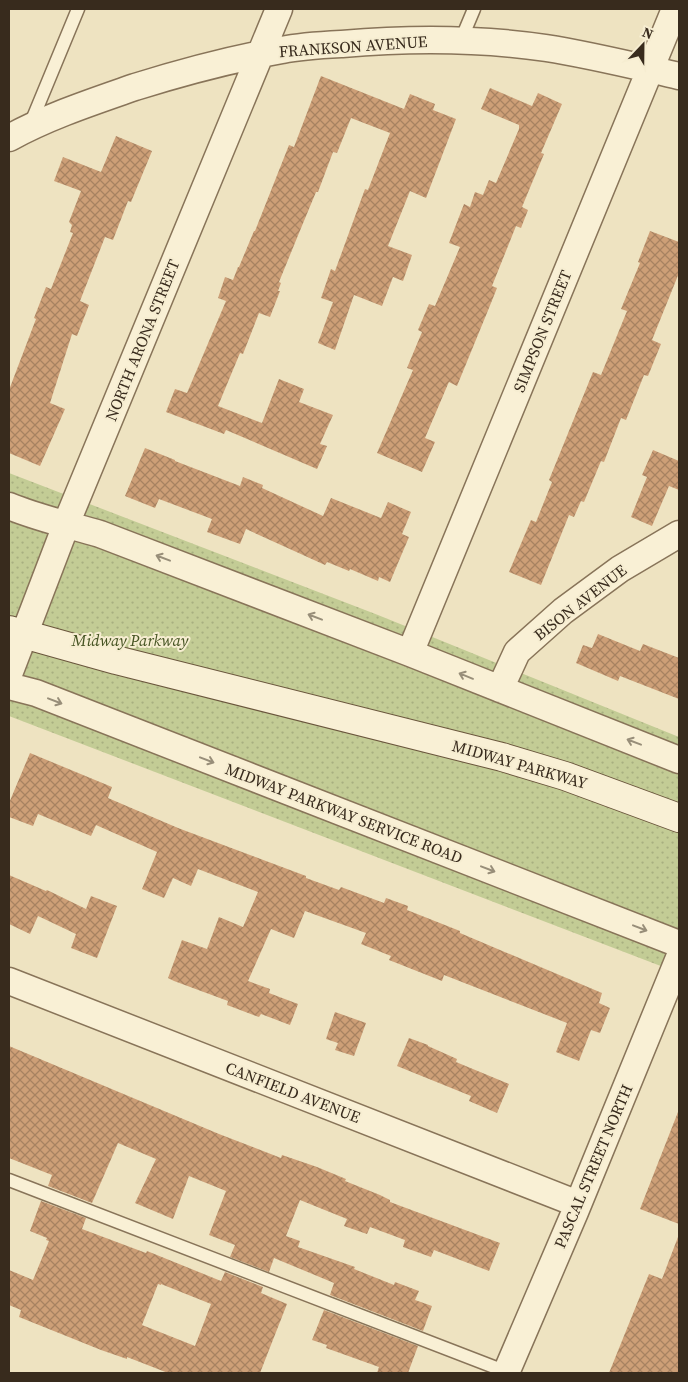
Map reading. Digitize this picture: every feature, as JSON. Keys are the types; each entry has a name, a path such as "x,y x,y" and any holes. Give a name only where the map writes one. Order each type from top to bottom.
{"street":[{"name":"NORTH ARONA STREET","path":"9,674 16,632 66,524 279,9"},
{"name":"SIMPSON STREET","path":"410,653 675,9"},
{"name":"FRANKSON AVENUE","path":"19,133 75,108 172,75 283,49 386,40 460,40 545,48 611,60 679,76"},
{"path":"9,506 35,517 100,534 410,653 679,760"},
{"name":"BISON AVENUE","path":"500,689 517,652 563,611 620,569 679,534"},
{"name":"MIDWAY PARKWAY","path":"16,632 116,660 502,757 565,776 679,818"},
{"name":"MIDWAY PARKWAY SERVICE ROAD","path":"9,686 36,693 679,944"},
{"name":"PASCAL STREET NORTH","path":"506,1373 679,958"},
{"name":"CANFIELD AVENUE","path":"9,981 578,1204"}],"lane":[{"path":"19,133 78,9"},
{"path":"460,40 474,9"},
{"path":"9,1180 506,1373"}],"green space":[{"name":"Midway Parkway","path":"9,473 378,615 679,737 679,973 9,716"}],"building":[{"path":"321,76 404,109 410,94 435,104 433,110 456,119 426,198 410,191 388,246 412,255 403,281 393,277 382,306 354,295 335,350 318,343 333,302 321,298 331,269 335,271 365,189 368,190 390,133 351,118 337,153 333,152 279,282 281,283 278,291 280,291 270,317 259,313 243,354 240,353 218,406 262,423 279,379 304,389 299,402 333,415 320,444 327,446 317,469 226,430 224,434 166,412 175,389 187,393 226,301 218,298 225,277 233,280 255,231 289,145 294,147"},
{"path":"490,88 532,106 538,93 562,104 541,153 544,154 522,207 528,210 521,228 516,226 492,286 497,288 489,308 457,386 449,382 425,438 435,442 422,472 377,453 413,370 407,368 422,332 418,330 429,304 435,306 460,247 449,243 464,204 470,207 475,192 483,195 489,180 496,183 519,129 519,125 481,109"},
{"path":"116,136 152,151 131,202 128,201 113,240 105,237 80,301 89,305 77,336 72,334 50,403 65,409 40,466 9,453 9,390 46,287 51,289 73,233 70,232 72,225 69,222 81,191 54,181 63,157 101,172"},
{"path":"650,231 679,242 679,273 652,340 661,344 648,376 644,375 626,420 621,418 604,462 601,461 584,502 581,501 574,517 569,515 541,585 509,572 531,520 536,522 552,482 549,480 593,372 601,375 627,311 621,309 640,263 638,262"},
{"path":"145,448 240,486 243,477 263,485 262,488 323,516 331,498 381,518 388,502 411,512 402,534 409,537 390,582 379,577 378,581 327,562 325,565 246,529 240,544 207,532 212,519 159,499 155,508 125,496"},
{"path":"653,450 679,461 679,490 669,486 652,526 631,517 647,477 642,475"},
{"path":"598,634 640,651 643,644 679,658 679,699 620,676 618,681 576,663 583,645 592,648"},
{"path":"30,753 112,787 108,798 178,828 339,890 341,887 384,903 386,898 408,906 407,910 602,993 599,1003 610,1008 600,1033 591,1030 579,1061 556,1052 567,1023 444,975 442,981 389,960 391,956 361,944 366,933 305,911 294,938 271,929 248,981 270,989 269,993 298,1004 290,1025 261,1014 259,1017 227,1005 228,1001 174,981 168,978 182,940 207,949 219,917 243,927 258,892 198,869 191,886 173,878 164,898 142,889 157,852 96,825 91,836 38,814 33,826 9,817 9,803"},
{"path":"9,875 47,890 86,909 91,896 117,906 97,958 71,948 76,934 38,916 30,934 9,924"},
{"path":"335,1012 366,1023 354,1056 335,1050 338,1043 326,1039"},
{"path":"409,1038 457,1059 456,1062 509,1084 497,1113 469,1101 471,1096 397,1066"},
{"path":"9,1046 219,1134 281,1158 282,1155 317,1167 380,1195 390,1200 390,1202 500,1243 489,1271 434,1250 431,1257 403,1247 405,1240 370,1227 367,1234 344,1226 347,1219 300,1200 286,1236 300,1241 298,1247 355,1267 354,1269 394,1285 395,1282 419,1291 415,1300 432,1306 423,1331 330,1295 334,1283 274,1258 269,1272 230,1257 235,1245 209,1235 226,1191 189,1176 173,1219 135,1203 156,1159 118,1143 92,1203 48,1186 52,1175 9,1158"},
{"path":"679,1113 679,1224 640,1209"},
{"path":"41,1201 86,1218 82,1229 146,1253 147,1251 221,1281 225,1272 263,1287 261,1293 287,1304 260,1373 168,1373 127,1357 127,1359 101,1350 19,1317 21,1310 9,1305 9,1270 33,1280 49,1241 46,1240 47,1238 30,1231","holes":["158,1284 211,1304 195,1346 142,1325"]},
{"path":"678,1237 679,1373 609,1373 649,1274 662,1279"},
{"path":"324,1310 418,1346 408,1373 377,1373 379,1367 326,1348 327,1345 312,1340"}]}
